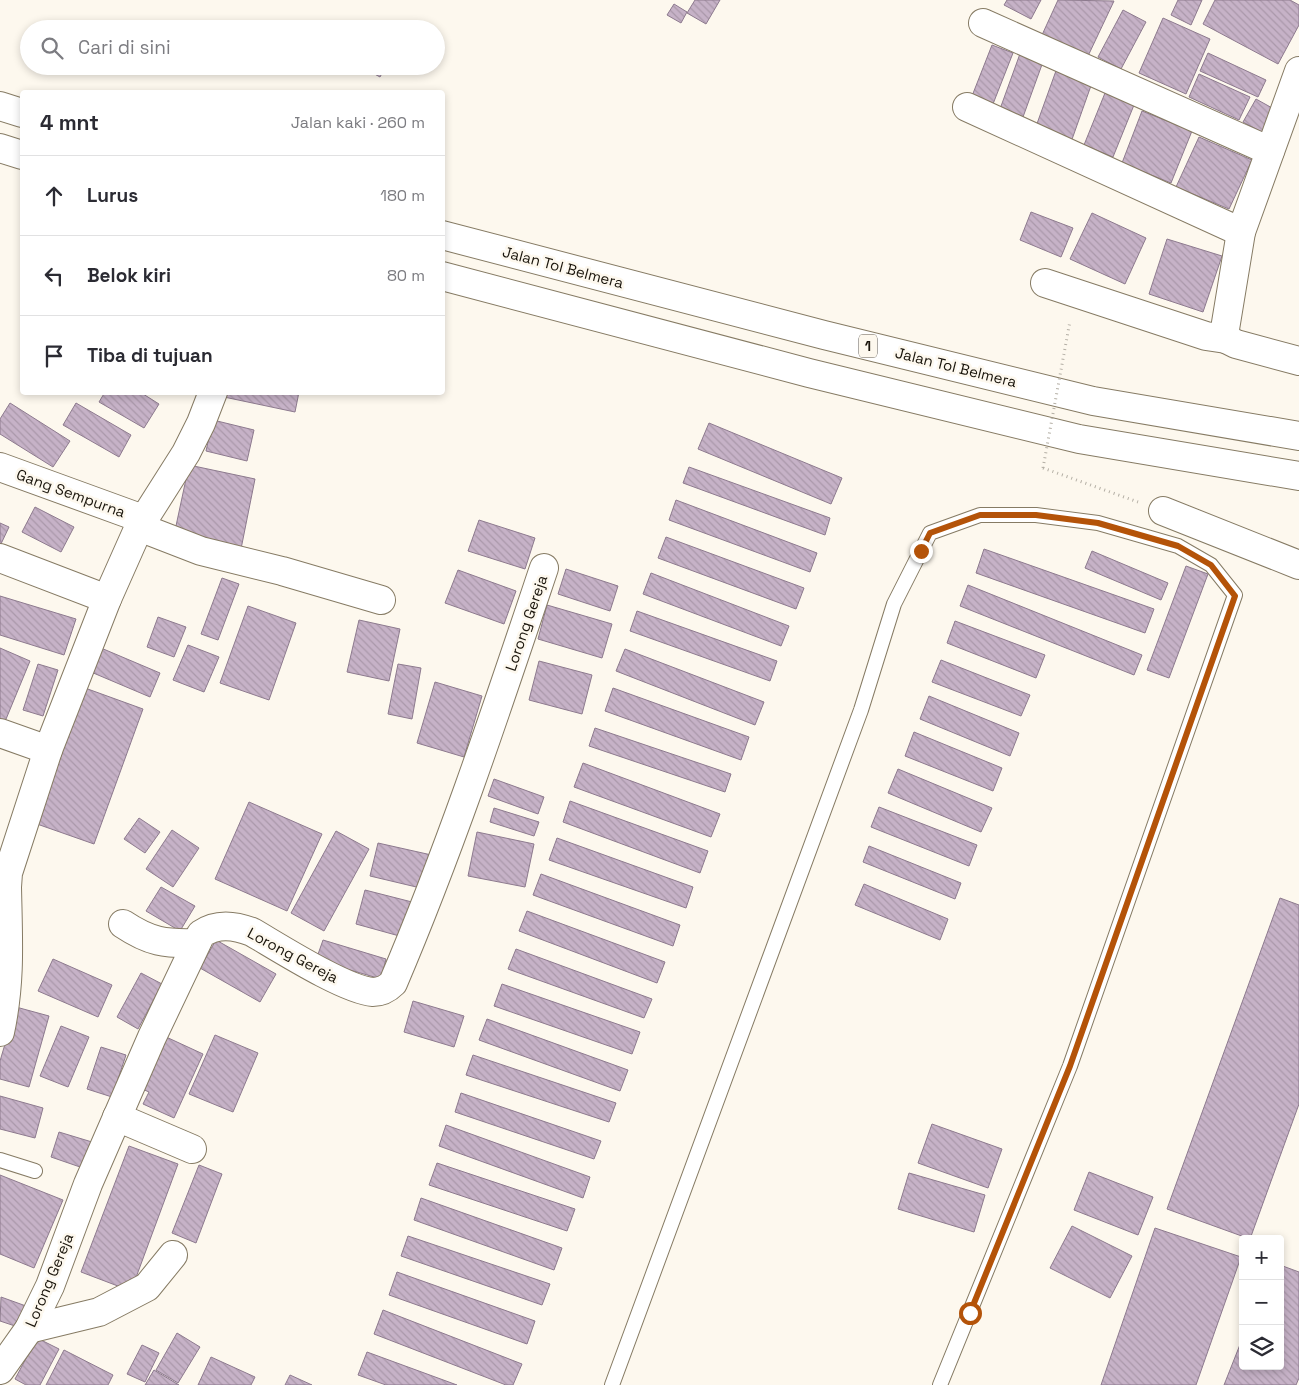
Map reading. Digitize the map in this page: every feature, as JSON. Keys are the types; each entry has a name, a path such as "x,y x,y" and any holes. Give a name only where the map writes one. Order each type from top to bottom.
{"main road":[{"path":"983,23 1270,151"},
{"path":"1226,339 1227,310 1241,232 1299,71"},
{"path":"0,106 20,112"},
{"path":"967,107 1241,232"},
{"path":"0,148 20,154"},
{"name":"Jalan Tol Belmera","path":"445,236 824,335 1093,401 1299,436"},
{"path":"445,277 809,373 1079,439 1299,476"},
{"path":"1045,283 1206,336 1226,339 1236,344 1299,361"},
{"path":"0,1032 7,999 9,974 6,887 8,874 48,750 108,599 141,523 186,453 212,395"},
{"name":"Gang Sempurna","path":"0,467 141,523 201,551 282,571 381,600"},
{"path":"1163,510 1201,528 1299,565"},
{"path":"0,558 108,599"},
{"name":"Lorong Gereja","path":"0,1370 29,1329 50,1286 88,1184 201,934 213,927 238,927 252,932 334,978 363,990 374,992 386,990 393,983 420,920 473,780 544,568"},
{"path":"0,733 48,750"},
{"path":"123,924 152,941 170,944 196,943"},
{"path":"117,1117 192,1148"},
{"path":"29,1329 99,1312 147,1288 173,1256"}],"lane":[{"path":"612,1385 861,710 894,604 930,533 980,515 1036,515 1098,523 1178,546 1211,565 1235,596 1070,1066 940,1385"},
{"path":"0,1160 35,1171"}],"path":[{"path":"1070,321 1042,468 1163,510"}],"building":[{"path":"695,0 720,0 706,24 687,13"},
{"path":"1007,0 1041,0 1031,19 1004,5"},
{"path":"1058,0 1114,1 1088,56 1042,35"},
{"path":"1178,0 1202,0 1191,25 1171,15"},
{"path":"1215,0 1290,0 1299,5 1299,25 1278,64 1203,24"},
{"path":"674,4 687,12 681,23 667,15"},
{"path":"1123,10 1146,22 1121,69 1098,57"},
{"path":"1163,18 1210,39 1186,94 1139,73"},
{"path":"992,45 1013,53 993,104 972,96"},
{"path":"1021,51 1044,59 1023,117 1000,109"},
{"path":"1208,53 1266,80 1258,97 1200,71"},
{"path":"1057,68 1093,80 1070,145 1034,132"},
{"path":"1199,74 1250,97 1239,120 1189,97"},
{"path":"1105,93 1134,105 1113,157 1084,145"},
{"path":"1256,99 1283,114 1271,137 1243,122"},
{"path":"1142,111 1192,131 1171,183 1122,163"},
{"path":"1199,137 1252,160 1229,209 1176,187"},
{"path":"1031,212 1073,228 1061,257 1020,240"},
{"path":"1092,213 1146,238 1125,284 1070,259"},
{"path":"1167,239 1222,256 1203,312 1149,294"},
{"path":"103,395 145,395 159,404 144,428 99,402"},
{"path":"224,395 298,395 295,412 224,397"},
{"path":"10,403 70,441 53,467 0,434 0,419"},
{"path":"76,403 131,435 119,457 63,425"},
{"path":"213,420 254,430 247,461 206,451"},
{"path":"709,423 842,478 831,504 698,449"},
{"path":"189,465 255,479 240,554 173,540"},
{"path":"689,467 830,518 825,535 683,483"},
{"path":"676,500 817,553 810,572 669,520"},
{"path":"35,507 74,527 61,552 22,532"},
{"path":"479,520 535,538 525,569 468,551"},
{"path":"0,523 9,527 0,546"},
{"path":"666,537 804,588 796,609 658,558"},
{"path":"984,549 1154,609 1145,633 976,573"},
{"path":"1092,551 1168,583 1161,600 1085,568"},
{"path":"1186,566 1208,574 1169,678 1147,670"},
{"path":"566,569 618,586 610,611 558,594"},
{"path":"458,570 516,591 504,624 445,603"},
{"path":"651,573 789,626 781,646 643,594"},
{"path":"222,578 239,584 218,640 201,634"},
{"path":"968,585 1142,655 1134,675 960,606"},
{"path":"0,596 76,619 64,655 0,635"},
{"path":"547,605 612,624 602,658 538,639"},
{"path":"248,606 296,623 269,700 220,683"},
{"path":"637,611 777,661 770,681 630,631"},
{"path":"158,617 186,627 174,657 147,647"},
{"path":"359,620 400,629 389,681 347,672"},
{"path":"955,621 1045,655 1036,678 947,643"},
{"path":"188,645 219,657 204,692 173,680"},
{"path":"0,648 30,661 4,724 0,722"},
{"path":"101,648 160,673 150,697 91,672"},
{"path":"625,649 764,702 755,725 616,671"},
{"path":"941,660 1030,695 1021,716 932,682"},
{"path":"539,661 592,675 582,714 529,700"},
{"path":"38,664 58,670 43,716 23,710"},
{"path":"398,664 421,668 412,719 388,714"},
{"path":"435,682 482,696 464,757 417,743"},
{"path":"85,688 143,709 94,844 37,824"},
{"path":"613,688 749,737 741,760 605,711"},
{"path":"929,696 1019,733 1010,756 920,719"},
{"path":"595,728 731,774 725,792 589,746"},
{"path":"914,732 1002,768 993,791 905,756"},
{"path":"583,763 720,814 711,837 574,787"},
{"path":"898,769 992,808 981,832 888,793"},
{"path":"494,779 544,797 538,814 488,796"},
{"path":"570,801 708,851 700,873 563,822"},
{"path":"249,802 322,834 287,911 215,879"},
{"path":"879,807 977,845 969,866 871,827"},
{"path":"494,808 539,822 534,836 490,822"},
{"path":"139,818 160,832 145,853 124,839"},
{"path":"172,830 199,848 173,887 146,869"},
{"path":"336,831 369,849 324,931 291,913"},
{"path":"477,832 534,844 525,887 468,876"},
{"path":"557,838 693,887 686,908 549,860"},
{"path":"378,843 436,856 429,890 370,876"},
{"path":"869,846 961,883 955,899 863,862"},
{"path":"541,874 680,925 673,946 533,895"},
{"path":"864,884 948,919 940,940 855,905"},
{"path":"161,887 195,906 180,931 146,911"},
{"path":"365,890 412,902 403,937 356,924"},
{"path":"1280,898 1299,905 1299,1104 1251,1235 1239,1235 1167,1209"},
{"path":"527,911 665,962 657,983 519,931"},
{"path":"216,940 276,974 260,1002 200,968"},
{"path":"323,940 386,959 381,979 316,960"},
{"path":"516,949 652,999 644,1018 508,969"},
{"path":"53,959 112,985 98,1017 38,991"},
{"path":"141,973 162,984 138,1029 117,1017"},
{"path":"502,984 640,1032 632,1054 494,1006"},
{"path":"413,1001 464,1016 454,1047 404,1032"},
{"path":"16,1007 49,1016 29,1087 0,1079 0,1061"},
{"path":"487,1019 628,1070 620,1091 479,1040"},
{"path":"61,1026 89,1037 68,1087 40,1076"},
{"path":"215,1035 258,1053 233,1112 189,1094"},
{"path":"164,1036 203,1054 174,1118 143,1104 149,1092 140,1088"},
{"path":"101,1047 126,1055 112,1097 87,1089"},
{"path":"473,1055 616,1103 609,1122 466,1075"},
{"path":"461,1093 601,1141 594,1159 455,1112"},
{"path":"0,1096 43,1108 35,1138 0,1129"},
{"path":"932,1124 1002,1149 988,1188 918,1163"},
{"path":"446,1125 590,1177 583,1198 439,1146"},
{"path":"59,1132 92,1142 83,1168 51,1157"},
{"path":"129,1146 178,1164 131,1291 81,1272"},
{"path":"437,1163 575,1209 567,1231 429,1185"},
{"path":"199,1165 222,1174 196,1243 172,1233"},
{"path":"1089,1172 1153,1197 1138,1235 1074,1210"},
{"path":"909,1173 985,1195 974,1232 898,1209"},
{"path":"0,1175 63,1200 34,1268 0,1254"},
{"path":"421,1198 562,1248 554,1270 414,1220"},
{"path":"1072,1226 1132,1256 1110,1298 1050,1268"},
{"path":"1155,1228 1239,1256 1239,1263 1196,1385 1101,1385"},
{"path":"408,1236 550,1284 542,1305 401,1256"},
{"path":"1284,1266 1299,1272 1299,1378 1296,1385 1224,1385 1239,1347 1239,1370 1284,1370"},
{"path":"397,1272 535,1321 527,1344 389,1295"},
{"path":"1,1297 26,1306 18,1327 0,1321"},
{"path":"383,1310 522,1364 513,1385 506,1385 374,1334"},
{"path":"177,1333 200,1347 178,1383 156,1370"},
{"path":"37,1338 59,1349 40,1385 26,1385 15,1379"},
{"path":"142,1345 159,1353 145,1382 127,1374"},
{"path":"64,1350 113,1375 108,1385 46,1385"},
{"path":"367,1352 457,1385 386,1385 358,1375"},
{"path":"211,1357 255,1377 251,1385 198,1385"},
{"path":"154,1370 179,1385 145,1385"},
{"path":"290,1375 312,1385 285,1385"}],"route":[{"path":"921,551 930,533 980,515 1036,515 1098,523 1178,546 1211,565 1235,596 1070,1066 970,1313"}]}
